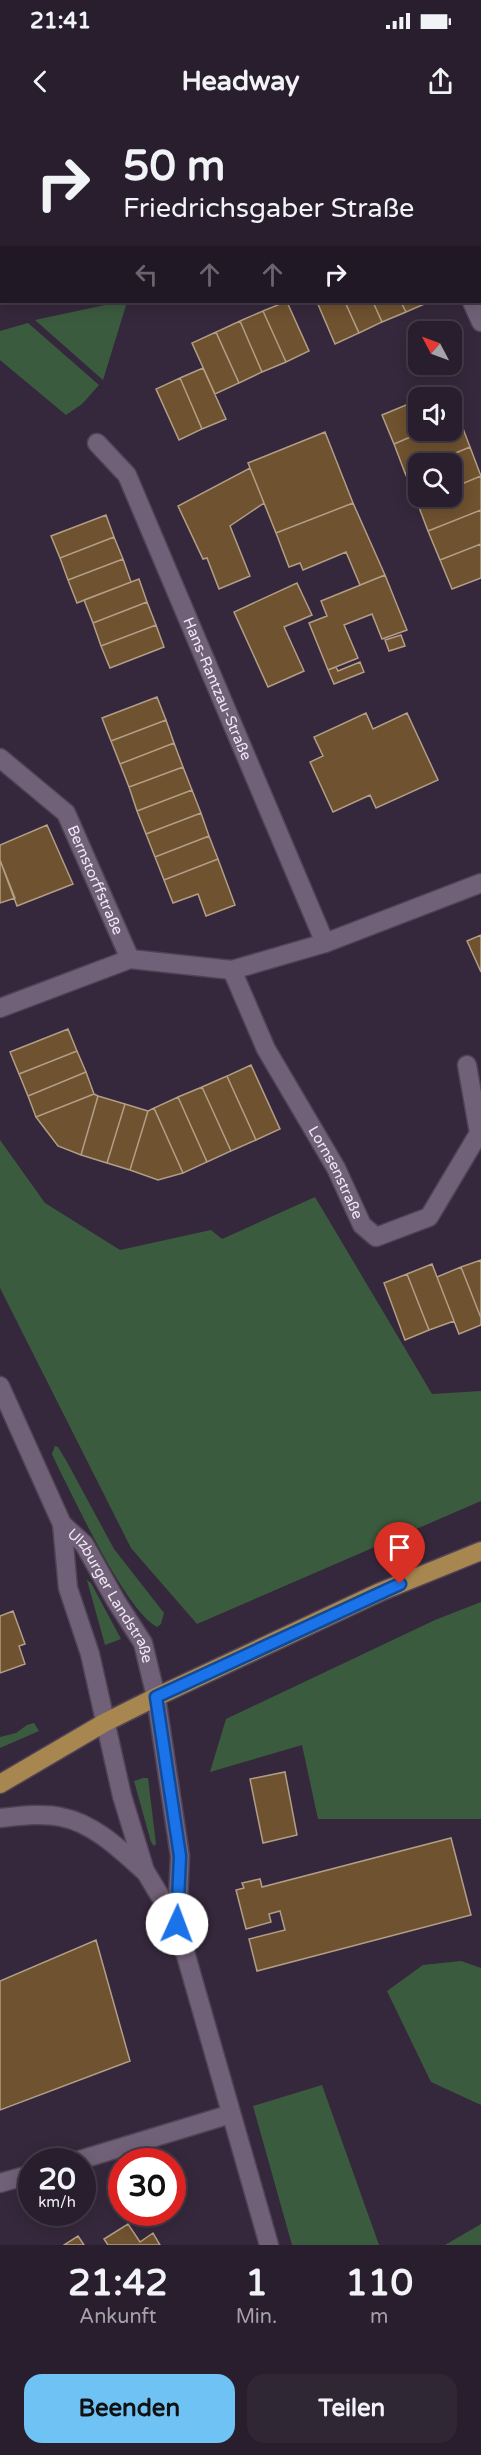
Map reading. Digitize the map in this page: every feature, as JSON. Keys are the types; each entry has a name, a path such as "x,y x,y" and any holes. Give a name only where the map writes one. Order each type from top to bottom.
{"main road":[{"path":"0,1784 104,1723 156,1697 380,1592 481,1551"}],"street":[{"path":"472,303 481,322"},
{"name":"Hans-Rantzau-Straße","path":"98,443 127,475 325,943"},
{"name":"Bernstorffstraße","path":"0,758 66,813 130,959"},
{"path":"0,1008 130,959 231,970 325,943 481,883"},
{"name":"Lornsenstraße","path":"231,970 266,1049 336,1168 362,1226 376,1237 429,1217 479,1133 467,1065"},
{"name":"Ulzburger Landstraße","path":"0,1386 62,1524 68,1588 90,1654 122,1796 145,1871 177,1924 269,2245"},
{"name":"Ulzburger Landstraße","path":"62,1524 84,1544 143,1643 156,1697 180,1856 177,1924"},
{"name":"Ulzburger Landstraße","path":"0,1818 61,1816 105,1837 145,1871"},
{"path":"96,2155 231,2114"},
{"path":"0,2184 18,2178"}],"green space":[{"path":"114,303 127,303 103,380 35,320"},
{"path":"28,323 99,385 82,404 66,415 0,360 0,331"},
{"path":"0,1140 45,1203 120,1250 211,1230 222,1239 315,1197 432,1394 481,1391 481,1501 197,1624 131,1548 0,1288"},
{"path":"55,1446 67,1462 114,1549 164,1613 161,1624 157,1627 145,1617 117,1579 52,1454"},
{"path":"87,1580 91,1583 121,1639 105,1645"},
{"path":"481,1602 481,1819 318,1819 302,1745 210,1772 226,1719 435,1620"},
{"path":"34,1723 39,1731 0,1748 0,1737 16,1733"},
{"path":"148,1778 156,1844 154,1846 134,1781"},
{"path":"461,1961 481,1968 481,2105 431,2082 387,1991 423,1965"},
{"path":"322,2085 379,2245 292,2245 253,2106"},
{"path":"481,2224 481,2245 445,2245"}],"building":[{"path":"287,303 309,351 286,362 263,311"},
{"path":"317,303 345,303 359,333 335,344"},
{"path":"345,303 373,303 382,322 359,333"},
{"path":"373,303 402,303 406,312 382,322"},
{"path":"402,303 427,303 406,312"},
{"path":"263,311 286,362 262,372 240,321"},
{"path":"240,321 262,372 239,383 216,332"},
{"path":"216,332 239,383 215,394 192,343"},
{"path":"203,368 226,419 202,429 180,378"},
{"path":"180,378 202,429 179,440 156,389"},
{"path":"408,404 408,438 394,444 382,415"},
{"path":"462,426 470,447 456,453 408,453 408,472 405,473 394,444 408,438 408,441 462,441"},
{"path":"325,432 353,503 276,533 248,463"},
{"path":"470,447 481,476 462,484 462,453 456,453"},
{"path":"250,468 264,503 230,526 250,576 219,589 207,558 203,559 178,506"},
{"path":"481,476 481,510 428,531 419,507 462,507 462,484"},
{"path":"353,503 385,575 360,585 346,552 303,570 300,563 289,567 276,533"},
{"path":"481,510 481,544 440,560 428,531"},
{"path":"106,515 114,537 60,558 51,536"},
{"path":"114,537 123,559 68,580 60,558"},
{"path":"481,544 481,578 452,589 440,560"},
{"path":"123,559 131,582 77,603 68,580"},
{"path":"385,575 407,630 382,639 372,614 344,625 358,658 328,670 309,623 327,616 321,601"},
{"path":"139,579 147,602 93,623 84,600"},
{"path":"297,583 312,615 284,627 304,671 268,687 234,612"},
{"path":"147,602 156,625 101,646 93,623"},
{"path":"156,625 164,647 110,668 101,646"},
{"path":"401,635 405,646 389,651 385,640"},
{"path":"360,662 364,672 334,684 328,670 336,667 338,671"},
{"path":"157,697 166,720 111,741 102,718"},
{"path":"366,713 373,729 407,713 438,780 376,808 370,795 333,812 310,762 323,756 314,737"},
{"path":"166,720 174,743 120,764 111,741"},
{"path":"174,743 183,767 129,787 120,764"},
{"path":"183,767 192,790 137,811 129,787"},
{"path":"192,790 201,813 146,834 137,811"},
{"path":"201,813 209,836 155,857 146,834"},
{"path":"47,825 73,884 17,906 0,860 0,845"},
{"path":"209,836 218,859 164,880 155,857"},
{"path":"218,859 235,905 206,916 198,894 173,903 164,880"},
{"path":"0,860 15,898 0,903"},
{"path":"481,935 481,972 467,941"},
{"path":"68,1029 77,1051 19,1074 10,1052"},
{"path":"77,1051 86,1072 28,1096 19,1074"},
{"path":"251,1065 280,1129 256,1140 227,1076"},
{"path":"86,1072 94,1094 36,1117 28,1096"},
{"path":"227,1076 256,1140 231,1151 202,1087"},
{"path":"202,1087 231,1151 207,1162 178,1097"},
{"path":"94,1094 98,1096 81,1155 58,1146 36,1117"},
{"path":"98,1096 125,1104 107,1163 81,1155"},
{"path":"178,1097 207,1162 183,1173 154,1108"},
{"path":"125,1104 148,1111 130,1170 107,1163"},
{"path":"154,1108 183,1173 158,1180 130,1170 148,1111"},
{"path":"481,1260 481,1318 461,1267"},
{"path":"432,1264 454,1321 429,1330 407,1274"},
{"path":"461,1267 481,1318 481,1325 459,1334 437,1277"},
{"path":"407,1274 429,1330 405,1340 384,1283"},
{"path":"13,1611 25,1644 19,1646 25,1664 0,1673 0,1616"},
{"path":"285,1772 297,1835 263,1843 250,1779"},
{"path":"451,1838 471,1915 257,1971 249,1939 285,1930 280,1911 269,1914 271,1922 246,1929 236,1890 244,1888 242,1883 260,1879 262,1887"},
{"path":"96,1940 130,2061 0,2110 0,1981"},
{"path":"125,2226 129,2226 140,2242 153,2233 160,2245 108,2245 104,2239"},
{"path":"78,2236 84,2245 64,2245"}],"route":[{"path":"177,1924 180,1856 156,1697 400,1584"}]}
